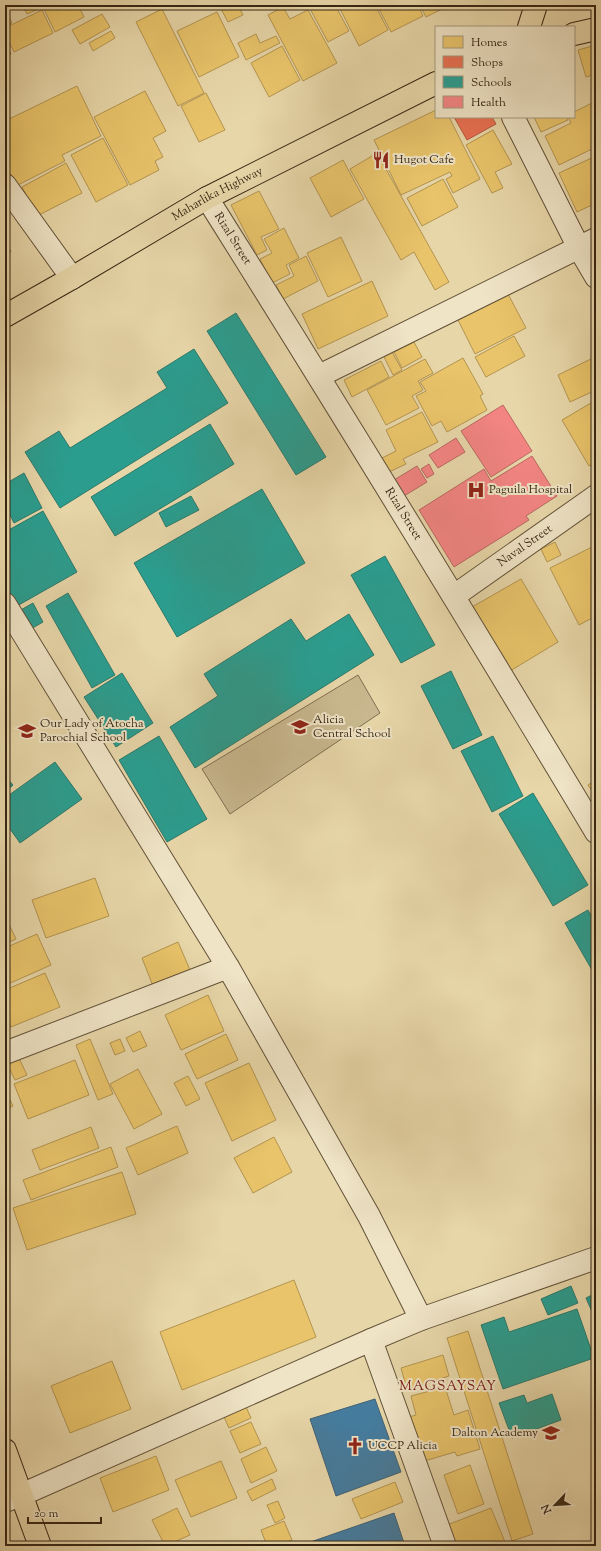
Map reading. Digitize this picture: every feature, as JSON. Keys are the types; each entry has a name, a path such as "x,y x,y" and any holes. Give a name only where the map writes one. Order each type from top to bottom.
{"main road":[{"path":"528,26 536,5"},
{"path":"575,34 596,29"},
{"name":"Maharlika Highway","path":"5,316 207,198 435,84"},
{"path":"5,1450 13,1498 40,1546"}],"street":[{"path":"514,118 588,244 596,277"},
{"path":"5,185 72,278"},
{"name":"Rizal Street","path":"207,198 319,376 454,596 596,832"},
{"path":"319,376 588,244"},
{"name":"Naval Street","path":"454,596 596,496"},
{"path":"5,604 228,967 369,1216 421,1319"},
{"path":"5,1052 228,967"},
{"path":"13,1498 421,1319 596,1258"},
{"path":"371,1340 445,1546"}],"shaded area":[{"path":"358,675 380,713 230,814 202,769"}],"building: Homes":[{"path":"23,5 78,5 84,17 55,32 43,7 27,14"},
{"path":"219,5 238,5 243,15 228,22"},
{"path":"308,5 335,5 349,31 328,42"},
{"path":"338,5 375,5 388,30 359,46"},
{"path":"377,5 418,5 423,16 391,32"},
{"path":"420,5 450,5 426,17"},
{"path":"283,7 290,19 308,10 337,63 303,81 268,15"},
{"path":"5,9 12,23 5,27"},
{"path":"162,9 204,93 178,106 136,22"},
{"path":"42,10 53,33 14,52 5,34 5,28"},
{"path":"217,12 239,57 199,77 177,31"},
{"path":"102,14 110,27 80,44 72,30"},
{"path":"111,31 115,38 93,51 89,43"},
{"path":"256,34 260,43 276,36 280,43 246,60 238,43"},
{"path":"5,42 11,54 5,57"},
{"path":"596,45 596,74 586,77 578,50"},
{"path":"282,46 300,80 269,97 251,63"},
{"path":"77,86 101,136 62,155 65,161 16,186 5,164 5,121"},
{"path":"145,91 166,131 153,138 163,157 155,161 159,170 130,185 94,117"},
{"path":"206,93 225,130 199,142 181,106"},
{"path":"596,101 596,147 559,165 545,136 571,123 568,118 575,118 575,112"},
{"path":"435,110 435,118 450,118 480,179 453,193 446,179 452,176 450,172 401,195 374,140"},
{"path":"534,118 567,118 568,120 541,132"},
{"path":"493,130 512,164 495,172 503,188 492,193 466,145"},
{"path":"103,138 128,185 96,202 71,155"},
{"path":"377,153 449,282 435,290 414,252 401,260 350,169"},
{"path":"596,156 596,203 577,212 559,173"},
{"path":"343,160 364,199 331,217 310,178"},
{"path":"66,163 82,193 37,216 22,187"},
{"path":"443,179 458,207 422,226 407,198"},
{"path":"259,191 279,229 261,237 267,250 257,255 231,205"},
{"path":"284,228 299,258 286,265 290,274 272,283 260,259 272,253 264,239"},
{"path":"341,237 362,281 328,297 307,253"},
{"path":"5,239 11,252 5,254"},
{"path":"306,256 318,281 283,299 276,285 294,276 289,265"},
{"path":"372,281 388,316 318,349 302,314"},
{"path":"508,294 526,328 475,354 458,320"},
{"path":"514,336 525,356 486,377 475,357"},
{"path":"414,342 422,357 402,368 394,352"},
{"path":"392,352 402,370 393,375 384,357"},
{"path":"595,357 596,390 570,402 558,375"},
{"path":"463,358 483,394 480,396 487,410 447,432 441,421 432,426 416,396 426,391 420,382"},
{"path":"425,359 433,373 418,381 423,390 412,396 419,408 386,425 367,390"},
{"path":"381,361 389,377 352,397 344,380"},
{"path":"596,400 596,462 589,466 562,420"},
{"path":"422,412 438,442 403,459 406,464 389,472 382,458 396,451 386,430"},
{"path":"555,542 561,555 547,562 541,549"},
{"path":"596,545 596,616 579,625 550,568"},
{"path":"521,579 558,642 510,671 472,607"},
{"path":"596,780 596,797 588,785"},
{"path":"95,878 109,916 46,938 32,900"},
{"path":"5,916 16,939 5,944"},
{"path":"37,934 51,965 6,985 5,948"},
{"path":"178,942 190,970 153,986 142,958"},
{"path":"45,973 60,1007 11,1027 5,1013 5,990"},
{"path":"208,995 224,1031 181,1050 165,1015"},
{"path":"140,1031 147,1046 133,1052 126,1038"},
{"path":"226,1034 238,1060 197,1079 185,1054"},
{"path":"90,1039 113,1094 98,1100 76,1045"},
{"path":"120,1039 125,1051 115,1055 110,1043"},
{"path":"19,1058 27,1075 15,1080 7,1064"},
{"path":"75,1060 89,1095 28,1119 14,1084"},
{"path":"249,1063 276,1120 232,1141 205,1083"},
{"path":"138,1069 162,1114 134,1129 110,1084"},
{"path":"188,1076 200,1099 186,1106 174,1083"},
{"path":"5,1090 13,1106 5,1110"},
{"path":"177,1126 188,1153 138,1175 126,1148"},
{"path":"91,1127 99,1148 40,1170 32,1150"},
{"path":"274,1137 292,1172 253,1193 234,1158"},
{"path":"111,1147 118,1167 31,1200 23,1180"},
{"path":"122,1172 136,1214 27,1250 13,1208"},
{"path":"294,1280 316,1337 182,1390 160,1332"},
{"path":"468,1331 533,1534 512,1541 447,1338"},
{"path":"443,1355 449,1376 407,1390 401,1368"},
{"path":"112,1361 131,1409 70,1433 51,1386"},
{"path":"445,1387 454,1415 468,1410 480,1449 457,1456 455,1452 421,1462 409,1417 416,1415 411,1396"},
{"path":"246,1407 251,1418 229,1428 224,1417"},
{"path":"251,1422 261,1444 240,1453 230,1431"},
{"path":"266,1447 277,1471 251,1483 241,1459"},
{"path":"156,1456 169,1490 113,1512 100,1478"},
{"path":"221,1461 237,1498 191,1517 175,1480"},
{"path":"470,1465 484,1504 458,1514 444,1475"},
{"path":"272,1479 276,1489 252,1501 247,1491"},
{"path":"395,1482 403,1502 361,1519 352,1499"},
{"path":"278,1501 285,1518 275,1523 267,1505"},
{"path":"177,1508 190,1535 165,1546 152,1520"},
{"path":"491,1508 505,1542 496,1546 456,1546 447,1525"},
{"path":"284,1521 292,1540 278,1546 267,1546 261,1530"}],"building: Shops":[{"path":"455,118 493,118 496,124 467,140"}],"building: Schools":[{"path":"236,313 326,457 296,475 207,331"},
{"path":"194,349 228,403 60,508 25,452 59,431 70,448 167,388 157,372"},
{"path":"210,424 234,464 115,536 91,497"},
{"path":"24,473 42,508 14,523 5,505 5,484"},
{"path":"262,489 305,563 177,637 134,563"},
{"path":"191,496 199,510 166,527 159,513"},
{"path":"43,511 77,572 17,606 5,585 5,532"},
{"path":"385,556 435,645 401,663 351,575"},
{"path":"68,593 115,675 92,688 46,606"},
{"path":"33,603 43,622 29,630 19,611"},
{"path":"349,614 374,655 195,768 170,727 218,696 204,674 291,619 306,641"},
{"path":"451,671 482,735 453,749 421,686"},
{"path":"122,673 153,723 116,747 84,697"},
{"path":"159,736 207,819 167,842 119,760"},
{"path":"493,736 523,796 492,812 461,751"},
{"path":"55,762 82,799 20,843 5,822 5,798"},
{"path":"5,776 13,785 5,792"},
{"path":"533,793 588,885 553,906 499,814"},
{"path":"588,910 596,924 596,977 565,923"},
{"path":"571,1286 578,1303 548,1315 541,1299"},
{"path":"596,1293 596,1321 586,1298"},
{"path":"577,1309 594,1358 503,1389 481,1325 504,1317 509,1332"},
{"path":"552,1394 561,1420 512,1438 499,1403 524,1395 527,1403"}],"building: Health":[{"path":"503,405 532,451 491,477 461,431"},
{"path":"456,438 465,452 438,468 429,455"},
{"path":"532,456 557,496 526,516 529,520 454,567 419,510 484,469 491,481"},
{"path":"429,464 434,474 427,478 421,469"},
{"path":"417,466 427,482 404,496 394,480"}],"building: Public":[{"name":"UCCP Alicia","path":"375,1399 401,1472 336,1496 310,1419"},
{"path":"394,1513 405,1546 299,1546"}],"place":[{"name":"Hugot Cafe","path":"381,160"},
{"name":"Paguila Hospital","path":"476,490"},
{"name":"Alicia Central School","path":"300,727"},
{"name":"Our Lady of Atocha Parochial School","path":"27,731"},
{"name":"Dalton Academy","path":"551,1433"},
{"name":"UCCP Alicia","path":"355,1446"}],"district":[{"name":"MAGSAYSAY","path":"448,1387"}]}
